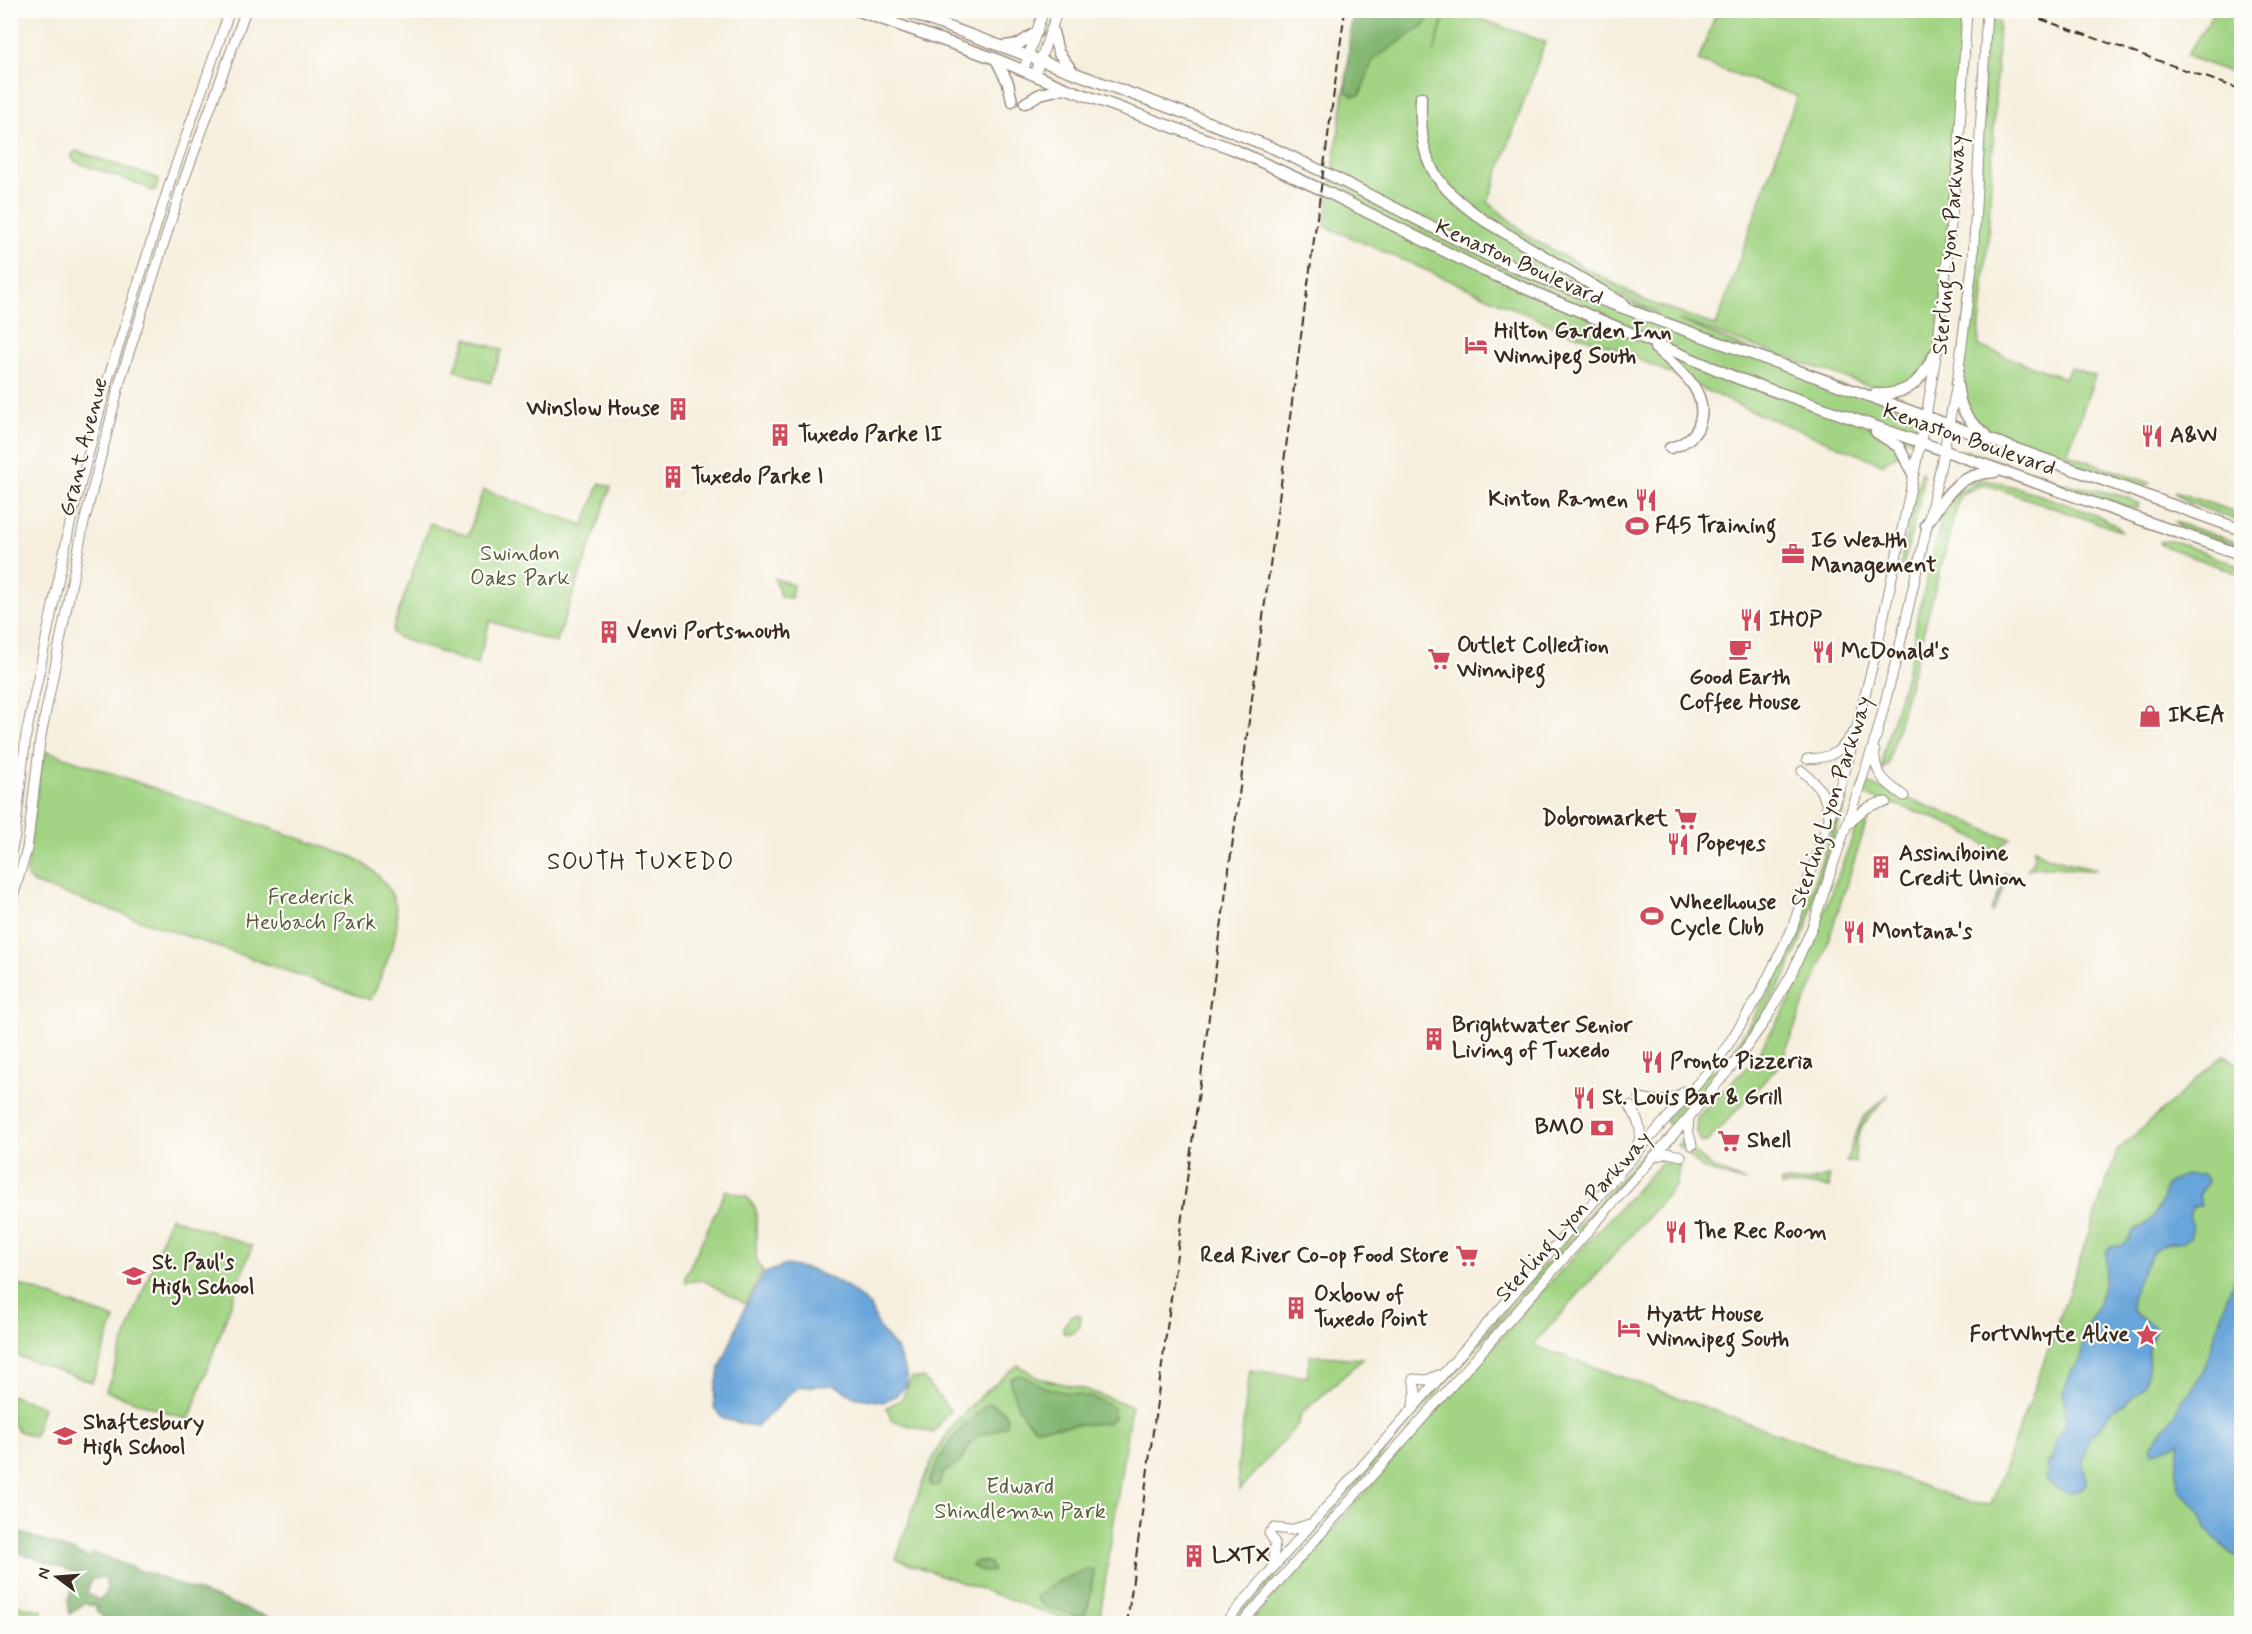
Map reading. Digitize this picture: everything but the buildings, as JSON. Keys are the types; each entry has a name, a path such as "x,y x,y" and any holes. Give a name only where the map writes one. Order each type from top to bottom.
{"main road":[{"name":"Grant Avenue","path":"10,857 15,835 26,735 72,513 109,376 171,179 230,10"},
{"name":"Grant Avenue","path":"10,907 27,849 40,741 81,535 121,378 183,183 246,10"},
{"name":"Kenaston Boulevard","path":"856,10 996,59 1065,88 1270,165 1482,270 1737,378 1942,452 2241,555"},
{"name":"Kenaston Boulevard","path":"902,10 1273,148 1493,258 1560,286 1993,439 2241,530"},
{"path":"1023,71 1044,10"},
{"path":"1035,75 1058,10"},
{"name":"Sterling Lyon Parkway","path":"1224,1623 1719,1059 1763,987 1792,929 1830,820 1858,727 1921,444 1937,350 1958,161 1967,10"},
{"name":"Sterling Lyon Parkway","path":"1241,1623 1689,1117 1738,1059 1765,1021 1792,974 1813,925 1876,738 1899,649 1957,383 1973,259 1987,10"},
{"path":"1052,28 1058,52 1073,72"},
{"path":"1002,46 1019,44 1037,32"},
{"path":"996,59 1005,76 1012,101"},
{"path":"1024,103 1040,94 1065,88"},
{"path":"1421,97 1420,127 1425,156 1432,172 1443,187 1485,221 1606,295 1665,324"},
{"path":"1646,340 1692,382 1701,402 1702,416 1697,429 1680,445 1670,448"},
{"path":"1863,393 1884,394 1908,389 1925,373 1937,350"},
{"path":"1957,383 1959,403 1968,418 1993,439"},
{"path":"1864,423 1899,447 1913,474"},
{"path":"1926,525 1955,485 1977,474 1999,471"},
{"path":"1807,759 1825,758 1836,753 1844,747 1858,727"},
{"path":"1876,738 1874,758 1877,772 1884,781 1904,796"},
{"path":"1802,771 1824,793 1830,820"},
{"path":"1845,830 1867,807 1886,802"},
{"path":"1640,1098 1664,1102 1671,1100 1704,1076"},
{"path":"1629,1159 1641,1139 1638,1120 1630,1106"},
{"path":"1689,1117 1688,1130 1692,1145"},
{"path":"1653,1157 1668,1153 1681,1155"},
{"path":"1413,1407 1416,1390 1413,1379 1427,1380 1443,1372"},
{"path":"1271,1570 1275,1544 1271,1530 1291,1530 1313,1521"}],"green space":[{"path":"1962,10 1967,12 1937,350 1918,381 1889,390 1863,384 1679,320 1809,375 1926,416 1921,444 1866,425 1905,451 1882,464 1747,409 1615,348 1568,332 1325,226 1356,11 1445,11 1434,52 1446,11 1458,11 1545,42 1488,202 1532,239 1646,301 1716,326 1797,96 1698,61 1717,11","holes":["1589,288 1609,291 1657,312 1587,290"]},
{"path":"2216,10 2241,11 2241,76 2186,56"},
{"path":"1354,11 1430,11 1426,24 1373,60 1360,95 1352,96 1346,91 1350,32"},
{"path":"1986,18 1999,22 1988,241 1978,346 2065,378 2070,367 2095,376 2067,454 2150,483 2144,487 1993,439 1968,418 1957,383 1973,259"},
{"path":"76,151 159,179 156,189 152,191 144,186 76,162 72,154"},
{"path":"467,338 502,350 490,383 455,370"},
{"path":"1966,450 2061,483 2115,494 2139,504 2137,509 2132,508 1975,456 1965,452"},
{"path":"1922,471 1919,504 1900,577 1898,576 1914,497"},
{"path":"1979,480 2005,484 2065,504 2111,522 2121,531 1987,485 1979,486 1960,495 1888,764 1882,770 1883,754 1915,643 1914,632 1943,513 1957,492"},
{"name":"Swindon Oaks Park","path":"600,483 611,487 556,643 490,621 477,665 397,637 393,633 430,523 468,536 483,490 584,525"},
{"path":"2174,491 2241,514 2241,522 2184,501"},
{"path":"2175,522 2241,544 2241,549 2180,528"},
{"path":"2160,542 2177,542 2241,567 2241,575 2161,545"},
{"path":"774,578 793,585 791,598 781,597"},
{"name":"Frederick Heubach Park","path":"47,751 353,857 375,872 388,888 395,905 397,922 388,959 371,1000 33,883 27,873 40,769"},
{"path":"1863,780 1970,822 1994,834 2011,838 2002,844 1999,856 1953,826 1865,795 1859,791"},
{"path":"1844,797 1847,799 1816,890 1808,923 1788,971 1766,1011 1676,1131 1665,1120 1704,1076 1725,1064 1774,983 1792,943"},
{"path":"1867,811 1869,815 1816,979 1781,1063 1707,1142 1702,1143 1696,1132 1697,1117 1753,1061 1789,1003 1859,821"},
{"path":"2034,848 2048,857 2097,870 2053,867 2027,869 2034,859"},
{"path":"2005,873 2013,875 1992,913 1990,912"},
{"name":"FortWhyte Alive","path":"2224,1055 2241,1066 2241,1623 1249,1624 1532,1302 1661,1163 1680,1162 1676,1185 1533,1345 1970,1503 1991,1505 2057,1326 2117,1151"},
{"path":"1889,1094 1861,1127 1856,1142 1855,1162 1846,1162 1863,1118"},
{"path":"1681,1141 1712,1167 1745,1182 1703,1169 1677,1145"},
{"path":"1652,1142 1654,1144 1651,1148 1581,1232 1235,1623 1229,1624"},
{"path":"1829,1176 1829,1188 1814,1185 1781,1186 1781,1182 1807,1181"},
{"path":"726,1190 747,1197 756,1209 756,1258 763,1272 745,1304 703,1280 686,1282 685,1277"},
{"path":"170,1217 252,1246 189,1420 106,1391"},
{"path":"11,1282 115,1319 92,1382 11,1354"},
{"path":"1077,1314 1081,1316 1080,1325 1074,1333 1063,1333 1063,1327 1071,1316"},
{"path":"1310,1355 1363,1359 1301,1414 1298,1424 1239,1491 1238,1466 1250,1370 1307,1377"},
{"name":"Edward Shindleman Park","path":"1018,1365 1038,1378 1084,1389 1131,1406 1099,1623 1075,1623 896,1559 930,1465 946,1436 970,1407"},
{"path":"1018,1375 1054,1390 1098,1400 1114,1409 1114,1418 1107,1423 1037,1428 1026,1419 1015,1400 1010,1379"},
{"path":"911,1378 923,1378 950,1410 933,1433 891,1420 887,1407 902,1399"},
{"path":"10,1395 43,1407 34,1437 19,1431 11,1423"},
{"path":"989,1403 1005,1413 1007,1425 978,1435 959,1464 944,1472 939,1485 932,1486 929,1482 946,1448 961,1429"},
{"path":"10,1529 91,1558 93,1553 284,1623 104,1623 105,1619 96,1610 97,1606 85,1603 70,1614 68,1599 79,1574 11,1550","holes":["105,1578 107,1588 104,1597 96,1600 87,1593 91,1579"]},
{"path":"973,1562 990,1563 993,1571 984,1572 971,1566"},
{"path":"1086,1569 1094,1571 1089,1603 1084,1615 1074,1616 1049,1608 1035,1597 1057,1582"},
{"path":"11,1604 42,1610 41,1623 11,1623"}],"water":[{"path":"2187,1175 2203,1175 2208,1180 2199,1195 2201,1206 2193,1207 2189,1215 2192,1224 2190,1236 2183,1242 2168,1243 2159,1247 2147,1262 2137,1282 2132,1301 2132,1308 2139,1317 2156,1328 2150,1345 2146,1378 2142,1388 2125,1404 2113,1410 2102,1426 2090,1437 2084,1458 2086,1480 2083,1487 2072,1492 2059,1489 2048,1482 2045,1476 2048,1474 2049,1459 2053,1460 2057,1438 2066,1422 2063,1392 2072,1371 2082,1357 2082,1333 2098,1307 2107,1267 2106,1252 2111,1247 2123,1246 2132,1231 2143,1226 2156,1213 2166,1186"},
{"path":"2241,1260 2241,1558 2232,1554 2207,1530 2200,1511 2179,1490 2176,1475 2179,1442 2155,1452 2152,1451 2152,1444 2176,1413 2181,1400 2191,1391 2204,1370"},
{"path":"786,1265 812,1270 846,1286 869,1305 881,1331 897,1350 906,1373 907,1385 897,1395 883,1402 854,1397 835,1385 799,1387 755,1427 724,1419 714,1408 715,1389 720,1368 744,1309 765,1273"}],"railway":[{"path":"1127,1624 1345,10"},
{"path":"2015,10 2242,90"}],"place":[{"name":"Hilton Garden Inn Winnipeg South","path":"1476,345"},
{"name":"Winslow House","path":"678,409"},
{"name":"Tuxedo Parke II","path":"780,435"},
{"name":"A&W","path":"2152,436"},
{"name":"Tuxedo Parke I","path":"673,477"},
{"name":"Kinton Ramen","path":"1646,500"},
{"name":"F45 Training","path":"1637,526"},
{"name":"IG Wealth Management","path":"1793,554"},
{"name":"IHOP","path":"1751,620"},
{"name":"Venvi Portsmouth","path":"609,632"},
{"name":"Good Earth Coffee House","path":"1740,649"},
{"name":"McDonald's","path":"1823,652"},
{"name":"Outlet Collection Winnipeg","path":"1439,659"},
{"name":"IKEA","path":"2150,716"},
{"name":"Dobromarket","path":"1686,819"},
{"name":"Popeyes","path":"1678,844"},
{"name":"Assiniboine Credit Union","path":"1881,867"},
{"name":"Wheelhouse Cycle Club","path":"1652,916"},
{"name":"Montana's","path":"1854,932"},
{"name":"Brightwater Senior Living of Tuxedo","path":"1434,1039"},
{"name":"Pronto Pizzeria","path":"1652,1062"},
{"name":"St. Louis Bar & Grill","path":"1584,1098"},
{"name":"BMO","path":"1602,1128"},
{"name":"Shell","path":"1729,1141"},
{"name":"The Rec Room","path":"1676,1232"},
{"name":"Red River Co-op Food Store","path":"1467,1256"},
{"name":"St. Paul's High School","path":"134,1276"},
{"name":"Oxbow of Tuxedo Point","path":"1296,1308"},
{"name":"Hyatt House Winnipeg South","path":"1629,1328"},
{"name":"FortWhyte Alive","path":"2147,1335"},
{"name":"Shaftesbury High School","path":"65,1436"},
{"name":"LXTX","path":"1194,1556"}],"district":[{"name":"SOUTH TUXEDO","path":"641,862"}]}
